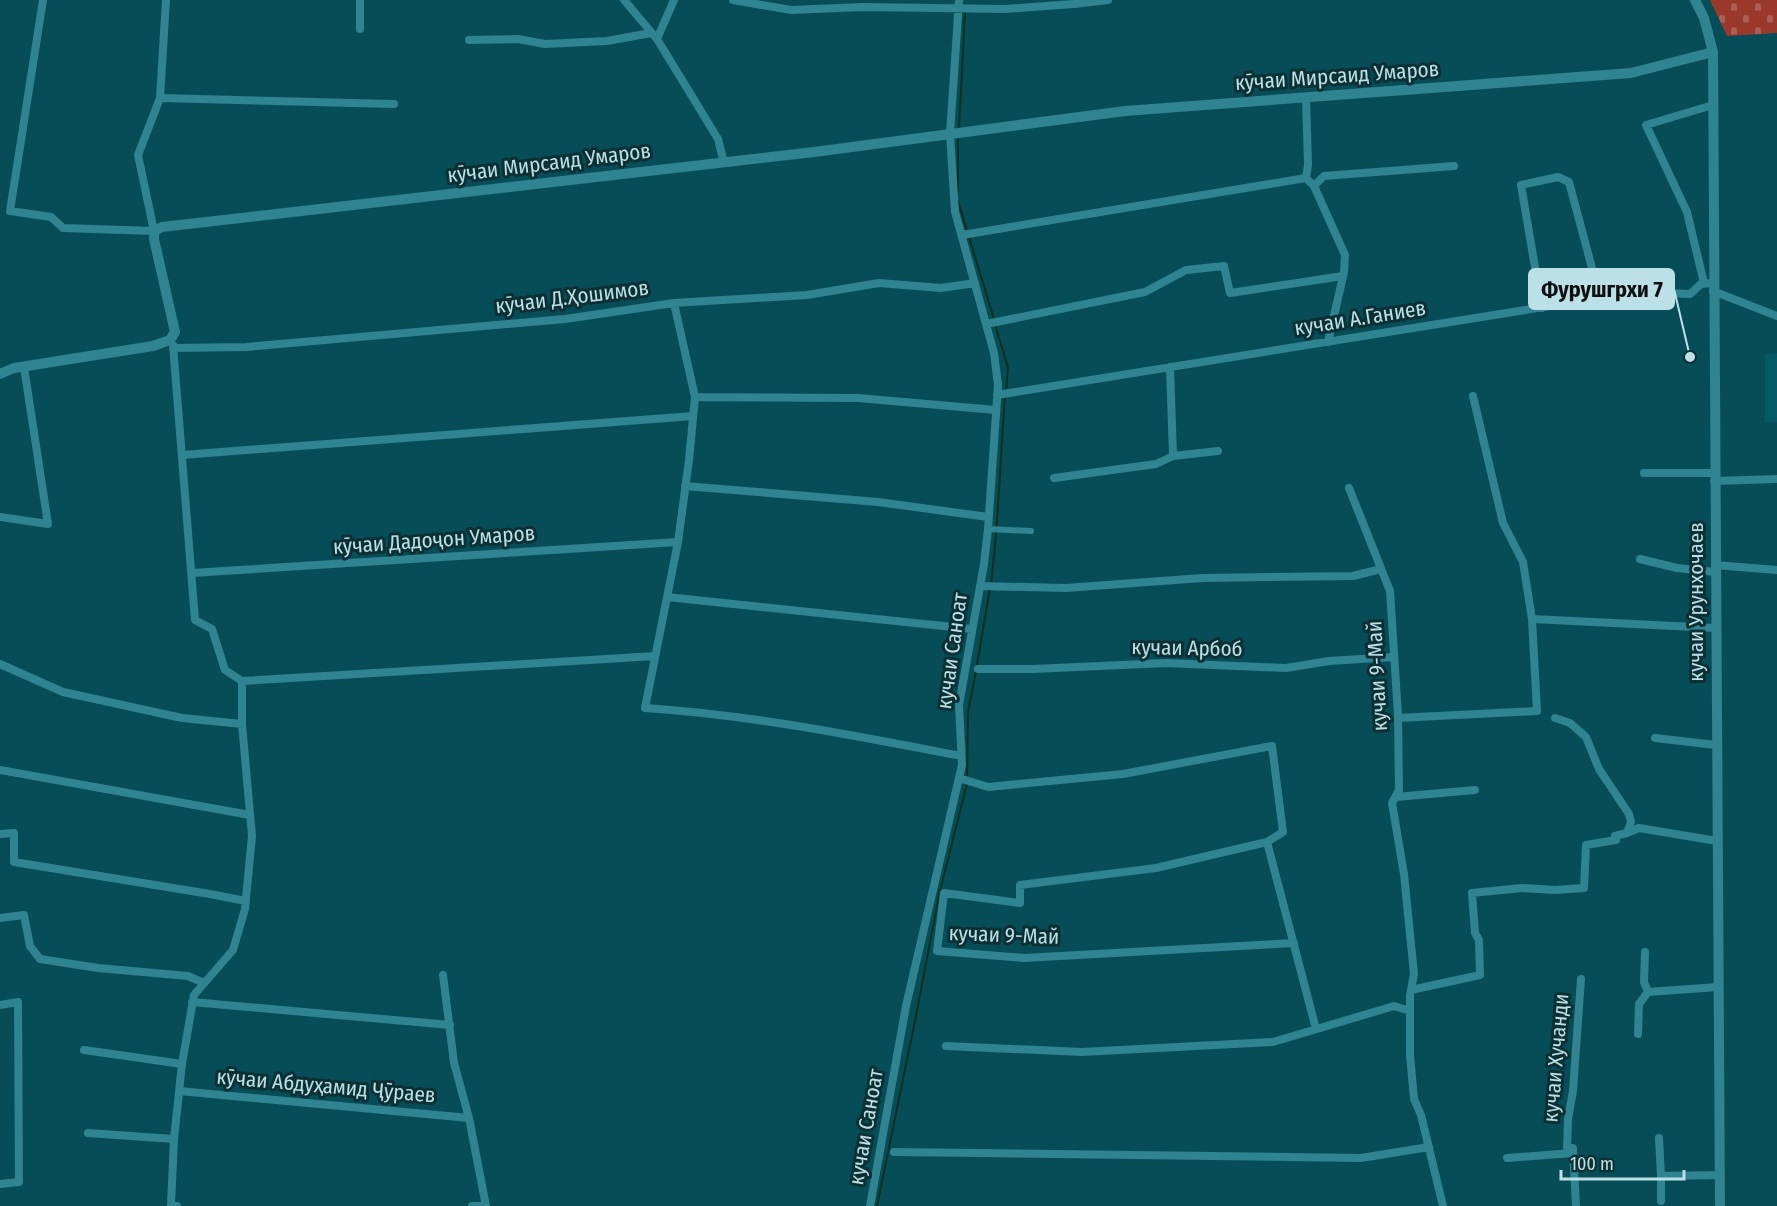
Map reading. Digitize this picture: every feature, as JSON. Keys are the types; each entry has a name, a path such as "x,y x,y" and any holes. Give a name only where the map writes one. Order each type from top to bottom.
{"street":[{"path":"43,0 10,210 51,218 63,228 154,231"},
{"path":"166,0 160,98 138,155 175,332 172,344 195,620 212,629 225,670 243,681 655,656"},
{"path":"360,0 360,29"},
{"path":"624,0 654,36 718,139 724,163"},
{"path":"654,36 674,0"},
{"path":"733,0 791,10 863,7 1017,8 1108,0"},
{"name":"кучаи Урунхочаев","path":"1695,0 1704,18 1713,52 1710,286 1714,477 1720,1206"},
{"name":"кучаи Саноат","path":"870,1206 906,1006 964,780 959,705 972,629 987,586 994,529 988,517 996,410 1003,394 998,385 992,323 975,283 966,235 955,212 962,7"},
{"path":"468,40 518,39 545,44 654,36"},
{"name":"кӯчаи Мирсаид Умаров","path":"154,231 162,227 724,163 1125,111 1631,73 1713,52"},
{"path":"160,98 394,104"},
{"path":"1305,98 1308,165 1306,178"},
{"path":"1713,105 1646,125 1687,212 1710,286 1777,316"},
{"path":"1314,186 1324,176 1454,166"},
{"path":"1542,308 1521,185 1558,177 1569,182 1600,298"},
{"path":"1306,178 1314,186 1346,255 1328,342"},
{"path":"966,235 1306,178"},
{"path":"992,323 1145,292 1186,270 1224,266 1230,293 1343,276"},
{"name":"кӯчаи Д.Ҳошимов","path":"172,344 246,347 542,321 674,303 807,294 879,283 941,288 975,283"},
{"name":"кучаи А.Ганиев","path":"1003,394 1600,298 1665,293 1690,294 1701,284 1710,286"},
{"path":"674,303 695,397 678,542 645,708 688,711 817,729 962,756"},
{"path":"0,374 14,368 172,344"},
{"path":"0,517 48,524 24,367"},
{"path":"1170,367 1173,456"},
{"path":"1398,718 1537,711 1532,619 1523,562 1503,523 1473,396"},
{"path":"695,397 858,398 996,410"},
{"path":"182,455 693,416"},
{"path":"1054,478 1156,464 1173,456 1218,451"},
{"path":"1644,473 1777,479"},
{"path":"685,486 878,502 988,517"},
{"name":"кучаи 9-Май","path":"1349,488 1390,591 1398,718 1399,790 1392,803 1405,885 1414,974 1411,990 1410,1055 1414,1099 1429,1147 1443,1206"},
{"path":"994,529 1031,531"},
{"name":"кӯчаи Дадоҷон Умаров","path":"192,573 678,542"},
{"path":"1640,559 1677,568 1777,570"},
{"path":"987,586 1066,588 1202,578 1353,576 1381,568"},
{"path":"667,597 972,629"},
{"path":"1532,619 1715,628"},
{"name":"кучаи Арбоб","path":"978,669 1166,663 1286,668 1329,661 1395,657"},
{"path":"0,664 63,692 182,718 242,724"},
{"path":"177,1206 171,1205 174,1139 182,1064 192,1002 194,995 233,950 246,902 252,836 242,724 243,681"},
{"path":"1555,718 1570,723 1586,737 1599,769 1629,814 1631,822 1627,833"},
{"path":"1655,738 1716,745"},
{"path":"964,780 988,787 1123,774 1272,746 1283,832 1267,842 1316,1029"},
{"path":"0,770 250,815"},
{"path":"1396,797 1475,790"},
{"path":"1411,990 1480,975 1479,940 1475,933 1472,893 1522,888 1555,890 1584,888 1586,845 1616,840 1615,836 1639,828 1717,841"},
{"path":"0,834 14,833 15,862 246,902"},
{"name":"кучаи 9-Май","path":"1267,842 1156,868 1020,885 1020,903 944,893 937,951 1024,958 1294,943"},
{"path":"0,918 24,915 30,946 39,959 98,968 188,976 204,983"},
{"path":"1645,952 1644,982 1648,992"},
{"path":"443,975 454,1063 469,1118 486,1206 472,1206"},
{"name":"кучаи Хучанди","path":"1576,1206 1573,1148 1567,1148 1581,979"},
{"path":"1638,1034 1639,1004 1648,992 1718,987"},
{"path":"0,1005 18,1002 20,1138 19,1182 0,1184"},
{"path":"192,1002 450,1025"},
{"path":"946,1046 1082,1052 1273,1042 1394,1006 1410,1011"},
{"path":"84,1050 182,1064"},
{"name":"кӯчаи Абдуҳамид Ҷӯраев","path":"179,1090 469,1118"},
{"path":"88,1133 174,1139"},
{"path":"1659,1138 1661,1201"},
{"path":"894,1152 1361,1158 1429,1147"},
{"path":"1507,1158 1573,1153"},
{"path":"1661,1176 1720,1175"}],"shaded area":[{"path":"1777,353 1777,422 1765,423 1765,354"}],"green space":[{"path":"1710,0 1777,0 1777,33 1727,36"}],"waterway":[{"path":"959,129 965,12"},
{"path":"958,138 958,192"},
{"path":"958,201 994,319"},
{"path":"995,324 1008,368 1006,392"},
{"path":"991,583 1005,397"},
{"path":"977,665 990,588"},
{"path":"967,779 968,712 976,671"},
{"path":"877,1206 939,895 967,784"}],"place":[{"name":"Фурушгрхи 7","path":"1690,357"}]}
